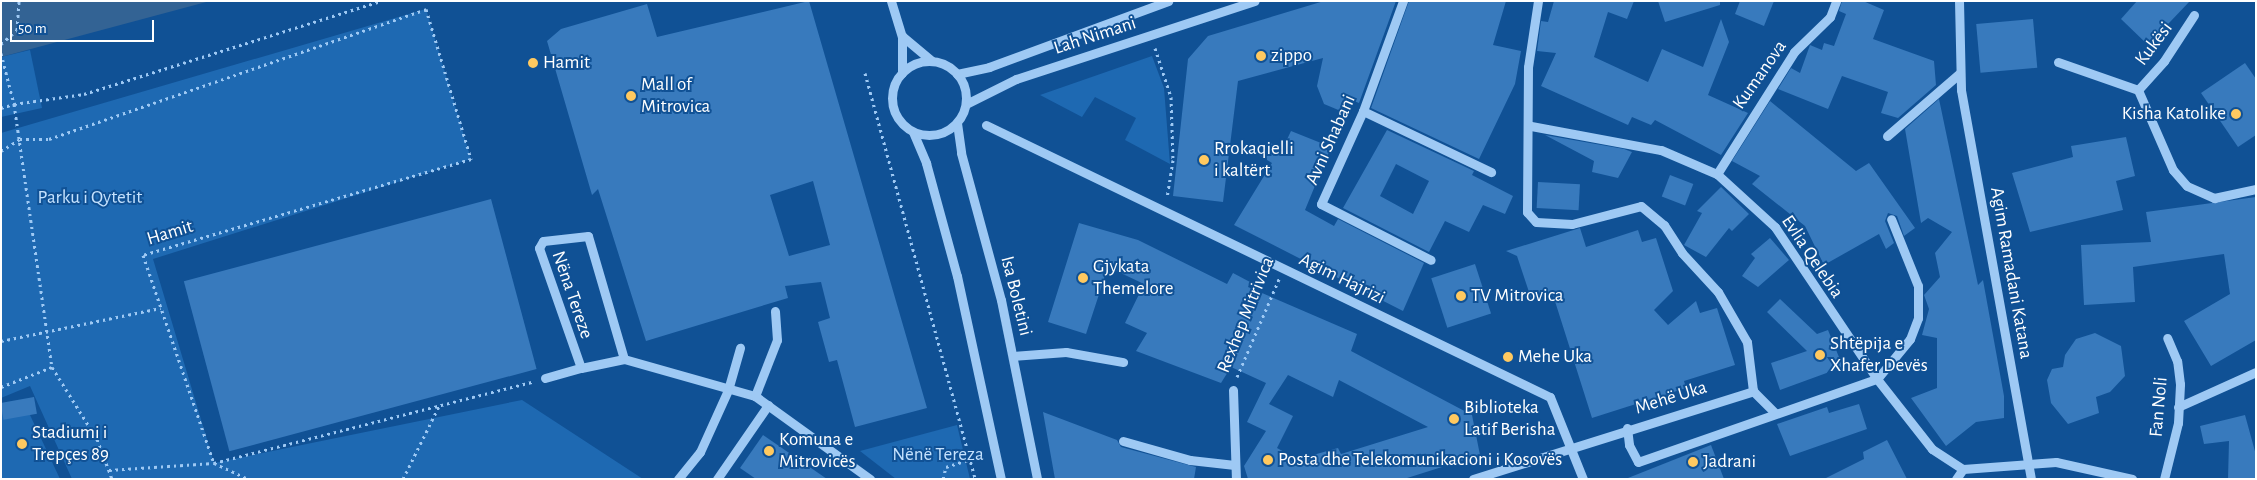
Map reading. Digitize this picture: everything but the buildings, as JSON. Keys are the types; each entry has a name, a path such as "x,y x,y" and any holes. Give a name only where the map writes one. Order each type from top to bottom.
{"street":[{"path":"891,1 902,36 902,73 893,88 892,105 900,121 913,132 926,163 957,276 1001,479"},
{"name":"Lah Nimani","path":"958,74 988,67 1168,1"},
{"name":"Lah Nimani","path":"966,104 976,96 1254,1"},
{"name":"Avni Shabani","path":"1404,1 1363,111 1321,204 1431,260"},
{"path":"1538,1 1528,67 1531,126 1527,212 1536,222 1572,224 1641,206 1664,225 1682,253 1718,292 1747,342 1753,390 1776,413"},
{"name":"Kumanova","path":"1717,174 1794,52 1830,17 1836,1"},
{"name":"Agim Ramadani Katana","path":"1959,1 1960,73 2031,479"},
{"name":"Kukësi","path":"2138,90 2164,61 2194,15"},
{"path":"902,36 932,61 958,74 965,88 966,104 957,123 936,135 913,132"},
{"path":"902,73 932,61"},
{"name":"Kukësi","path":"2058,62 2138,90 2173,170 2187,186 2214,198 2256,190"},
{"path":"1887,136 1960,73"},
{"path":"1363,111 1491,172"},
{"name":"Isa Boletini","path":"957,123 960,153 1013,356 1037,479"},
{"name":"Agim Hajrizi","path":"986,124 1550,397 1584,479"},
{"name":"Evlia Qelebia","path":"1531,126 1661,150 1717,174 1775,227 1877,379 1932,450 1963,469"},
{"path":"1877,379 1910,339 1918,318 1918,286 1891,219"},
{"name":"Nëna Tereze","path":"624,359 588,236 552,238 539,248 581,368 624,359 728,390 755,396 870,479"},
{"path":"755,396 777,340 775,310"},
{"name":"Fan Noli","path":"2164,479 2178,407 2177,361 2167,338"},
{"path":"678,479 700,452 728,390 740,348"},
{"path":"1013,356 1066,352 1123,362"},
{"path":"545,378 581,368"},
{"path":"2178,407 2256,372"},
{"name":"Mehë Uka","path":"1753,390 1627,428 1629,445 1638,462 1877,379"},
{"name":"Rexhep Mitrivica","path":"1233,390 1236,479"},
{"path":"717,479 768,405"},
{"path":"1473,479 1627,428"},
{"path":"1123,441 1190,460 1235,465"},
{"path":"1956,479 1963,469 2029,460 2056,462 2132,479"}],"path":[{"path":"1,44 17,30 19,1"},
{"path":"1,108 14,104 84,94 381,1"},
{"name":"Hamit","path":"20,139 49,139 426,9 471,159 143,254 214,463"},
{"path":"1150,35 1171,97 1173,160 1164,210"},
{"path":"1,53 14,104 20,139 52,367 97,439 112,479"},
{"path":"865,73 975,479"},
{"path":"1,151 20,139"},
{"name":"Rexhep Mitrivica","path":"1233,390 1283,268"},
{"path":"1,341 161,308"},
{"path":"1,387 52,367"},
{"path":"109,470 214,463 545,378"},
{"path":"402,479 440,404"},
{"path":"943,479 946,467 971,459"},
{"path":"214,463 249,479"}],"green space":[{"name":"Parku i Qytetit","path":"426,9 471,159 153,259 214,463 522,400 643,479 72,479 30,386 1,398 1,133"},
{"path":"30,50 42,108 1,117 1,57"},
{"path":"1152,56 1164,88 1170,164 1125,140 1136,118 1095,97 1082,117 1040,95"},
{"name":"Stadiumi i Trepçes 89","path":"23,400 60,479 1,479 1,409"},
{"name":"Nënë Tereza","path":"957,425 970,479 896,479 860,451"}],"shaded area":[{"path":"1,1 210,1 1,57"}],"place":[{"name":"zippo","path":"1261,56"},
{"name":"Hamit","path":"533,63"},
{"name":"Mall of Mitrovica","path":"631,96"},
{"name":"Kisha Katolike","path":"2236,114"},
{"name":"Rrokaqielli i kaltërt","path":"1204,160"},
{"name":"Gjykata Themelore","path":"1083,278"},
{"name":"TV Mitrovica","path":"1461,296"},
{"name":"Shtëpija e Xhafer Devës","path":"1820,355"},
{"name":"Mehe Uka","path":"1508,357"},
{"name":"Biblioteka Latif Berisha","path":"1454,419"},
{"name":"Stadiumi i Trepçes 89","path":"22,444"},
{"name":"Komuna e Mitrovicës","path":"769,451"},
{"name":"Posta dhe Telekomunikacioni i Kosovës","path":"1268,460"},
{"name":"Jadrani","path":"1693,462"}]}
